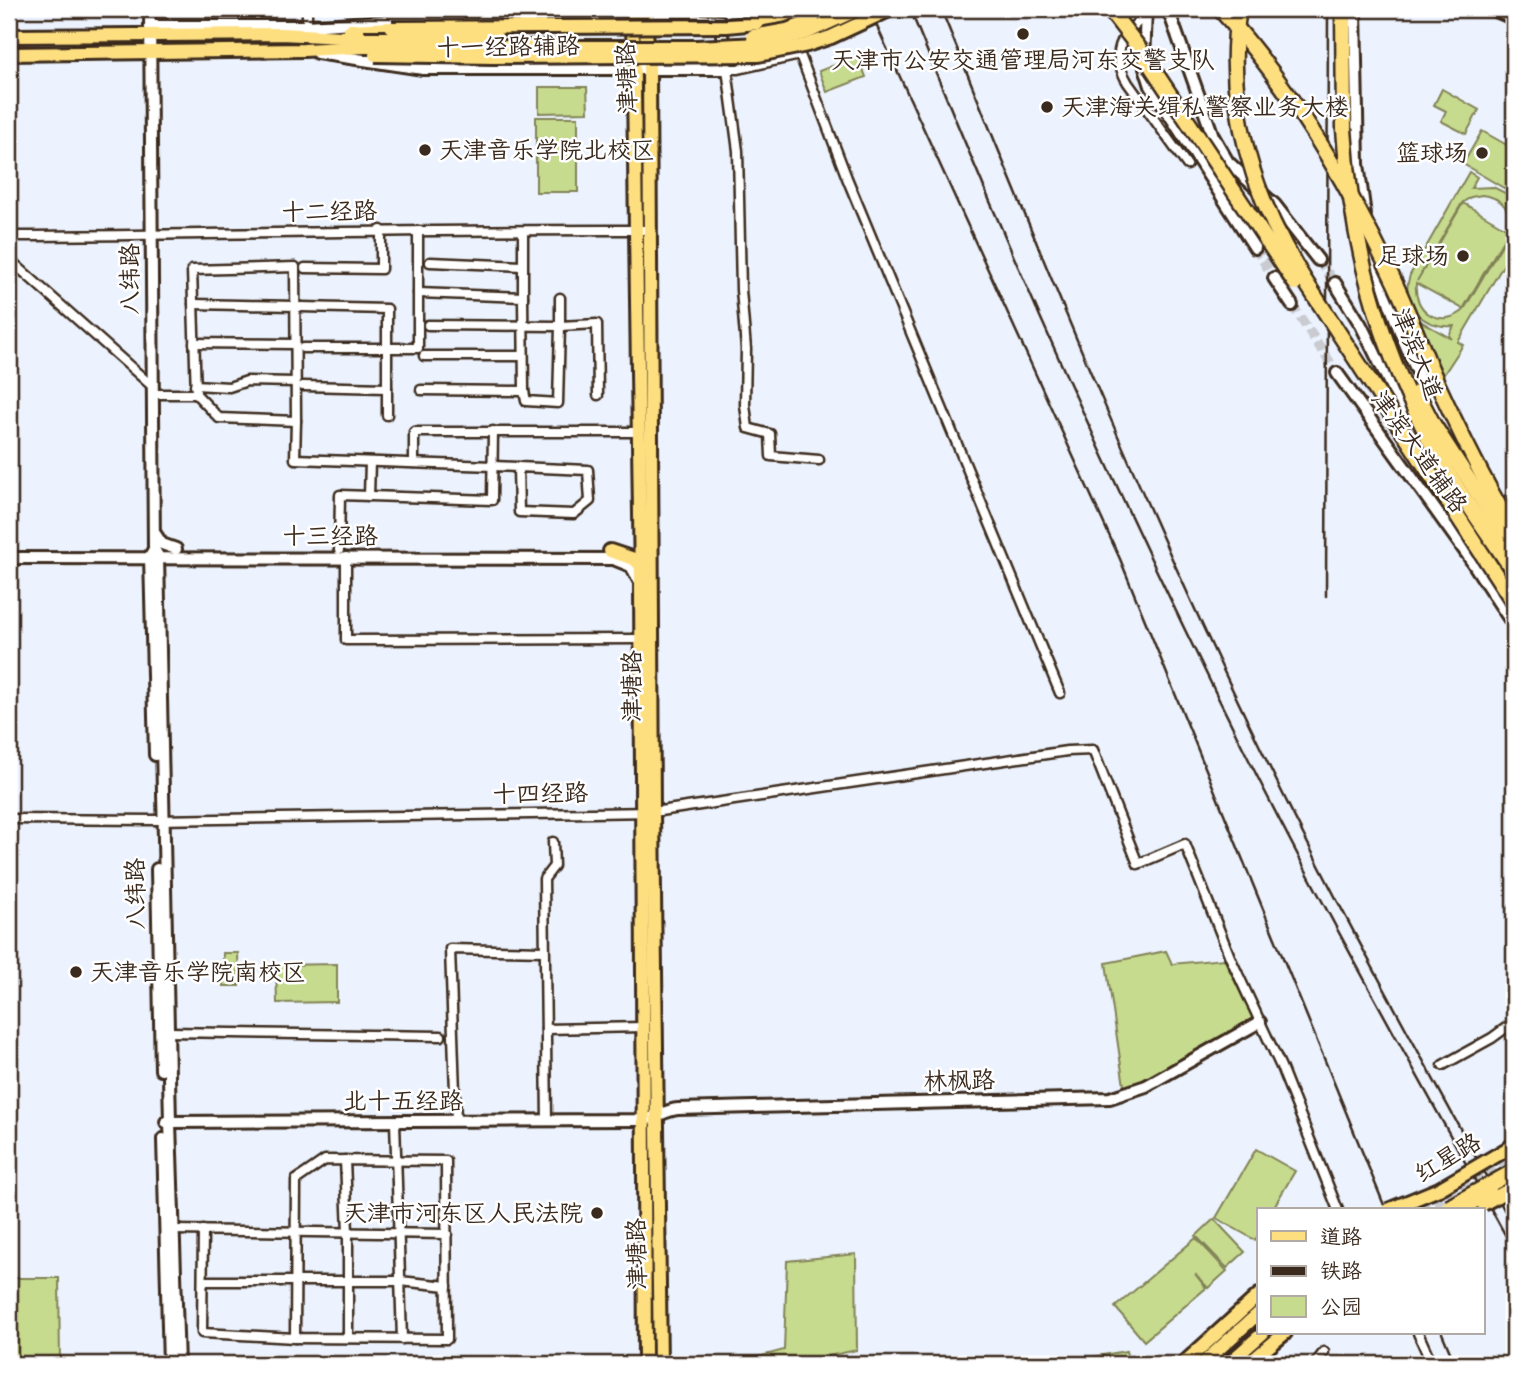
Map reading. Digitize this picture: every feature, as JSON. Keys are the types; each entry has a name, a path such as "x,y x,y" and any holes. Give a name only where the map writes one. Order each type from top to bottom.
{"highway":[{"path":"757,23 788,9"},
{"path":"1109,9 1139,48 1310,305 1414,441"},
{"path":"1220,9 1276,79 1311,130 1361,214 1393,278 1468,446 1514,531"},
{"path":"1239,9 1236,26 1236,91 1245,146 1266,210 1299,272 1414,441"},
{"name":"津滨大道","path":"1343,9 1344,129 1348,182 1367,285 1403,384 1429,439 1514,572"},
{"path":"1383,331 1433,424 1514,550"},
{"name":"津滨大道","path":"1414,441 1514,603"},
{"name":"红星路","path":"1454,1208 1514,1172"}],"main road":[{"path":"281,34 392,28 727,26 782,19 816,9"},
{"path":"303,50 364,42 730,38 787,30 843,9"},
{"path":"9,36 150,30 281,34 364,42 696,47 760,44 806,33 859,9"},
{"path":"9,54 303,50 375,55 494,57 758,55 831,37 891,9"},
{"path":"1504,9 1514,17"},
{"name":"津塘路","path":"639,13 635,67 636,230 639,432 646,584 650,1119 645,1364"},
{"name":"津塘路","path":"639,13 649,68 643,557"},
{"path":"610,555 643,557"},
{"name":"津塘路","path":"646,584 641,639 647,812 643,1027 650,1119 660,1364"},
{"name":"红星路","path":"1408,1208 1514,1145"},
{"path":"1474,1208 1514,1187"},
{"path":"1393,1208 1439,1189"},
{"path":"1183,1364 1257,1297"},
{"path":"1202,1364 1257,1316"},
{"path":"1228,1364 1262,1334"},
{"path":"1248,1364 1284,1334"}],"street":[{"name":"八纬路","path":"150,9 153,553 169,1364"},
{"path":"306,9 307,26"},
{"path":"1168,9 1213,136 1228,162 1275,205 1318,260"},
{"path":"1355,9 1358,164 1362,202 1377,263 1412,359 1437,412 1514,523"},
{"path":"1490,9 1514,17"},
{"path":"1148,11 1144,64 1151,86 1255,248"},
{"path":"1148,11 1120,42 1117,52 1122,74 1187,165"},
{"name":"十一经路辅路","path":"150,30 307,26 413,14 460,16 639,13 720,21 727,69 423,69 303,50"},
{"path":"819,460 771,456 770,435 748,428 745,405 746,349 741,290 738,151 727,69 800,55 852,190 1060,693"},
{"path":"305,268 381,269 381,230"},
{"name":"十二经路","path":"9,236 151,236 381,230 649,230"},
{"path":"194,343 418,348 418,231"},
{"path":"523,231 523,356 526,401 558,402 561,298"},
{"path":"9,259 152,390 229,387 247,381 387,388"},
{"path":"430,262 523,266"},
{"path":"296,421 219,418 195,390 192,270 295,267 299,346 295,459 414,463 519,467 588,470 590,501 574,514 519,512 519,467"},
{"path":"1274,278 1292,304"},
{"name":"津滨大道","path":"1335,283 1361,325 1414,441"},
{"path":"418,293 523,296"},
{"path":"193,304 387,309 387,415"},
{"path":"428,325 523,327 597,324 598,395"},
{"path":"424,356 523,356"},
{"name":"津滨大道辅路","path":"1338,373 1467,554 1514,626"},
{"path":"421,390 524,391"},
{"path":"414,463 414,432 639,432"},
{"path":"494,432 492,500 340,495 346,640 641,639"},
{"path":"1414,441 1514,593"},
{"path":"369,496 370,462"},
{"path":"1467,554 1514,493"},
{"path":"154,532 162,544 176,549"},
{"name":"十三经路","path":"153,553 176,549 342,553"},
{"name":"十三经路","path":"9,551 610,555"},
{"path":"9,558 133,556 153,553"},
{"path":"610,555 631,566 646,584"},
{"name":"十四经路","path":"9,819 159,820 647,812 1068,751 1093,750 1138,864 1185,844 1230,957 1260,1022"},
{"name":"八纬路","path":"159,820 168,1032 166,1122 178,1364"},
{"path":"547,1121 544,879 554,866 553,842"},
{"path":"456,1121 450,949 544,951"},
{"path":"1260,1022 1281,1067 1337,1208"},
{"name":"林枫路","path":"650,1119 667,1110 678,1109 1110,1098 1146,1086 1260,1022"},
{"path":"1443,1065 1514,1023"},
{"path":"545,1028 643,1027"},
{"path":"168,1032 441,1037"},
{"name":"北十五经路","path":"166,1122 650,1119"},
{"path":"395,1122 402,1339"},
{"path":"203,1230 202,1333 295,1338 447,1339 446,1161 325,1160 296,1180 295,1338"},
{"path":"345,1160 348,1338"},
{"path":"173,1230 446,1234"},
{"path":"203,1280 400,1281 447,1286"},
{"path":"1418,1334 1432,1364"},
{"path":"1315,1364 1324,1352"}],"green space":[{"path":"858,56 866,77 827,92 819,71"},
{"path":"539,87 587,87 588,112 539,113"},
{"path":"1442,89 1479,110 1466,134 1441,121 1446,111 1434,105"},
{"path":"536,117 578,117 578,192 536,192"},
{"path":"1482,131 1514,149 1514,194 1463,164"},
{"path":"1469,172 1477,177 1471,188 1493,187 1507,194 1513,202 1514,247 1458,342 1463,345 1440,380 1415,318 1452,339 1449,336 1454,326 1433,324 1417,313 1408,296 1410,275","holes":["1489,196 1505,206 1510,231 1463,311 1445,318 1429,314 1419,302 1416,283 1463,309 1509,230 1463,203 1417,281 1462,203 1471,197"]},
{"path":"1166,951 1172,964 1224,959 1254,1020 1146,1081 1124,1086 1106,963"},
{"path":"223,953 238,953 239,986 223,986"},
{"path":"337,964 337,1002 277,1003 276,965"},
{"path":"1256,1149 1295,1171 1273,1208 1257,1208 1255,1240 1216,1218"},
{"path":"1214,1219 1245,1252 1227,1268 1196,1236"},
{"path":"1196,1238 1227,1271 1208,1288 1195,1274 1206,1288 1144,1341 1115,1307"},
{"path":"856,1254 857,1350 790,1364 732,1364 784,1350 787,1261"},
{"path":"9,1278 59,1278 60,1364 9,1364"},
{"path":"1126,1351 1129,1364 1087,1364 1086,1358"}],"tunnel":[{"path":"1255,248 1274,278"},
{"path":"1318,260 1335,283"},
{"path":"1292,305 1337,373"},
{"path":"1425,1208 1514,1157"},
{"path":"1217,1364 1257,1329"}],"railway":[{"path":"869,9 1120,559 1385,1208"},
{"path":"910,9 1029,292 1202,664 1312,881 1514,1251"},
{"path":"941,9 1095,382 1218,658 1321,870 1514,1228"},
{"path":"1326,596 1328,9"},
{"path":"1442,1334 1455,1364"}],"place":[{"name":"天津市公安交通管理局河东交警支队","path":"1023,34"},
{"name":"天津海关缉私警察业务大楼","path":"1047,107"},
{"name":"天津音乐学院北校区","path":"425,150"},
{"name":"篮球场","path":"1482,153"},
{"name":"足球场","path":"1463,256"},
{"name":"天津音乐学院南校区","path":"76,972"},
{"name":"天津市河东区人民法院","path":"597,1213"}]}
